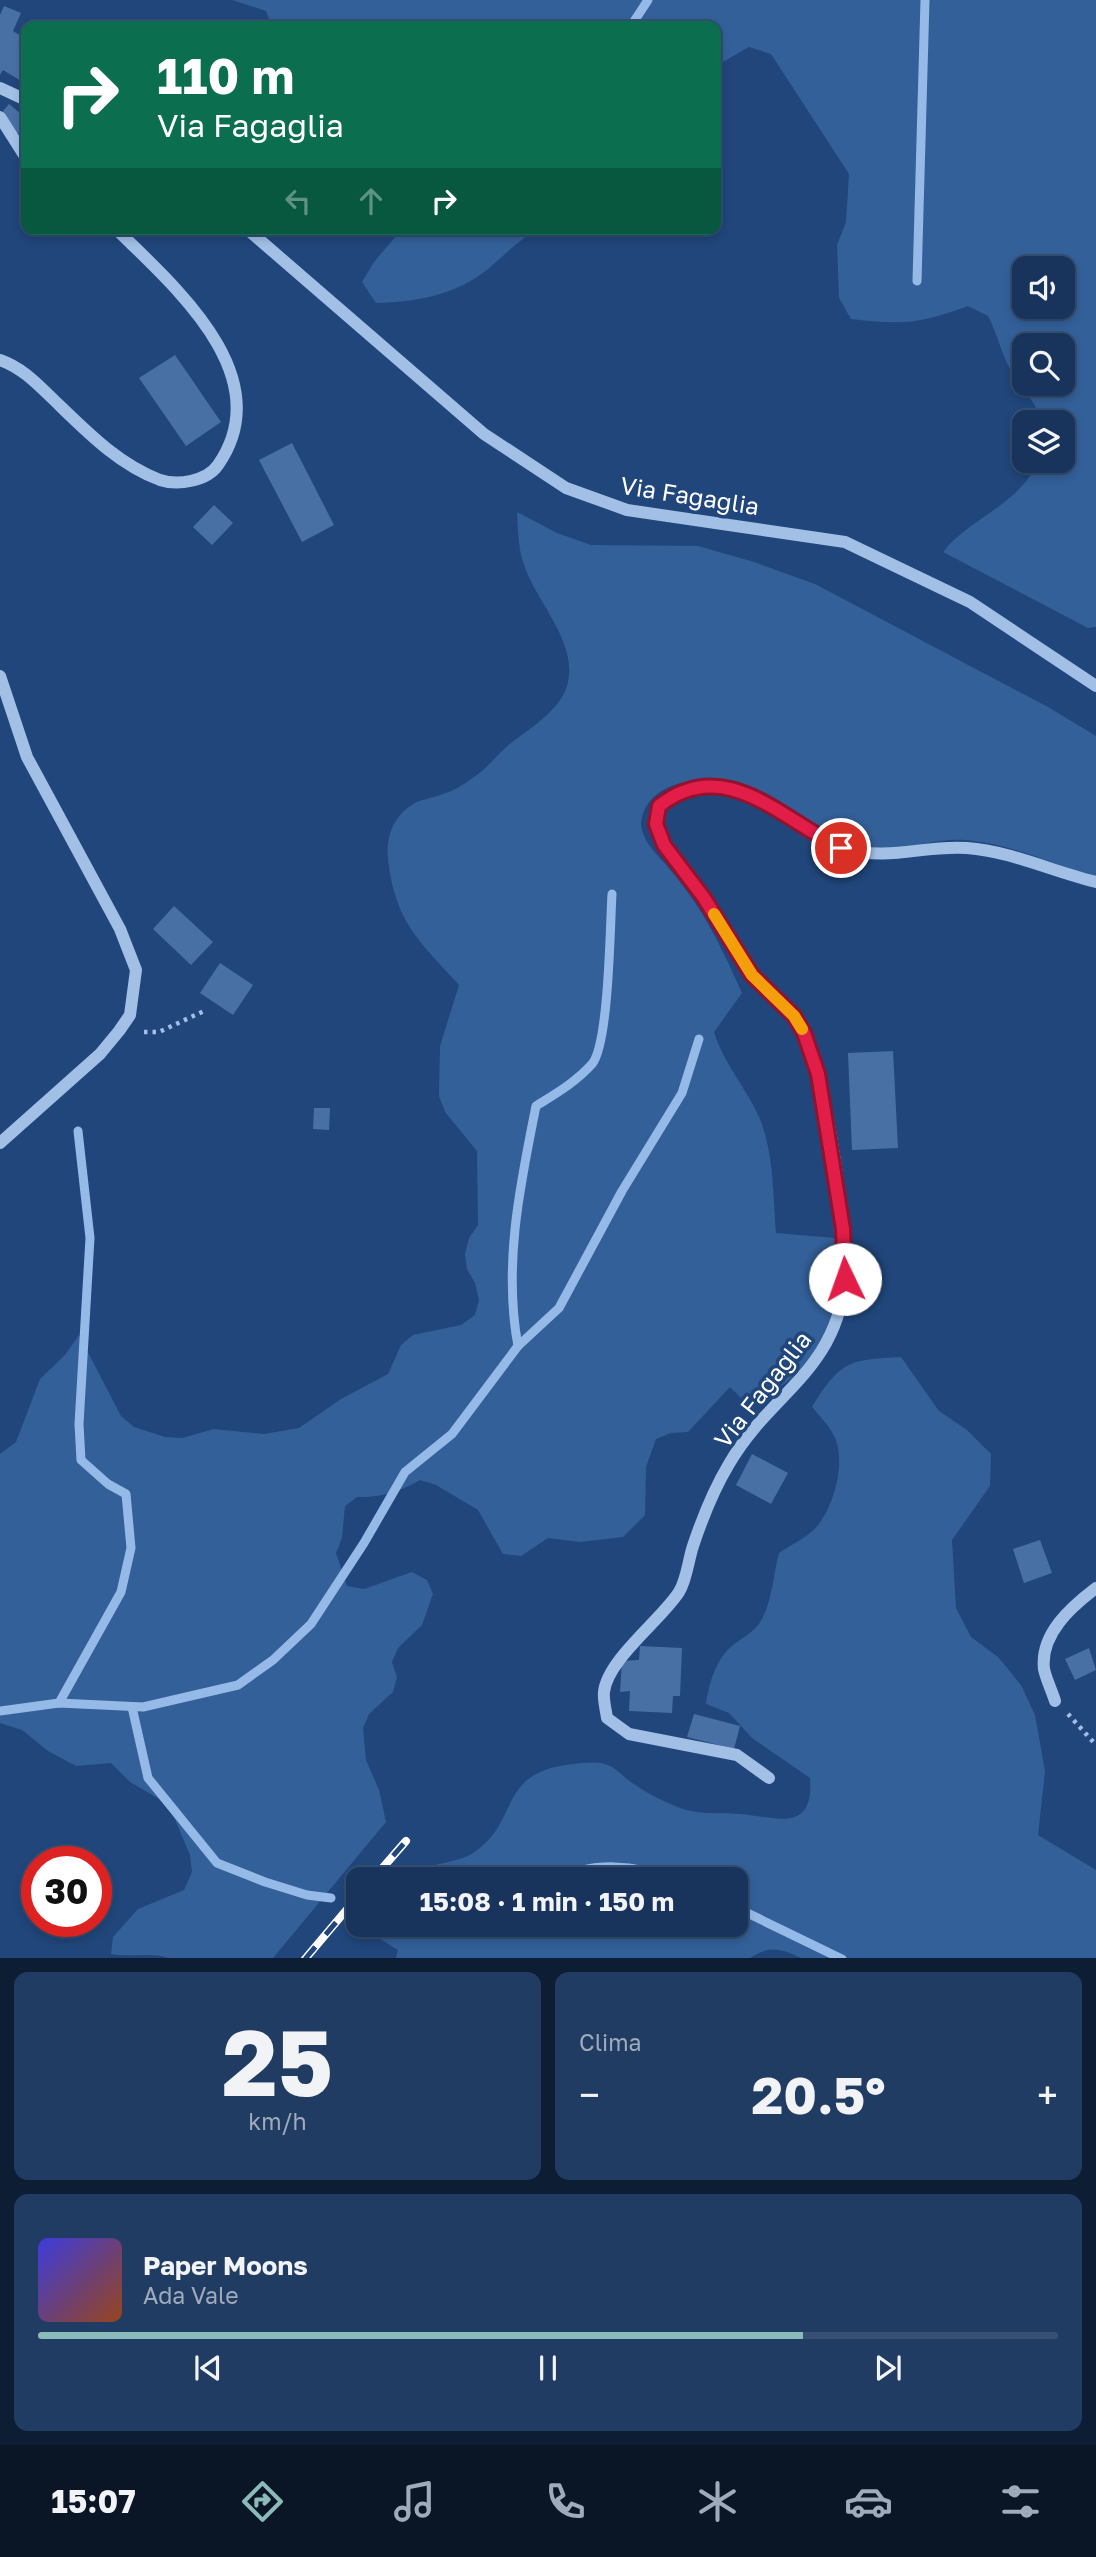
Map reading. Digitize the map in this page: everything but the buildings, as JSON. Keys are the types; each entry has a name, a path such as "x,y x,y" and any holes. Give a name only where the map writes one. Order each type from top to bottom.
{"street":[{"path":"0,88 21,98"},
{"path":"0,117 21,150"},
{"path":"0,360 27,374 114,456 141,471 164,481 186,482 204,477 218,466 233,430 237,399 234,378 226,356 205,325 159,270 122,235"},
{"name":"Via Fagaglia","path":"254,235 484,434 566,488 627,510 845,542 970,602 1096,686"},
{"path":"0,676 27,757 132,955 136,970 130,1016 119,1031 100,1054 0,1143"},
{"name":"Via Fagaglia","path":"769,1778 737,1755 629,1734 607,1718 604,1691 626,1650 664,1613 681,1589 693,1546 729,1464 748,1436 823,1352 839,1316 845,1279 843,1229 818,1074 804,1033 794,1016 752,975 704,898 664,845 656,824 659,806 678,791 717,786 758,797 810,833 841,848 866,854 897,855 967,848 1096,882"},
{"path":"1055,1701 1044,1668 1051,1633 1074,1605 1096,1588"}],"path":[{"path":"119,1031 159,1032 204,1011"},
{"path":"1055,1701 1096,1745"}],"shaded area":[{"path":"232,0 1096,0 1096,627 1088,628 943,552 967,529 1008,500 1031,473 1075,473 1075,410 1037,410 1028,396 1075,396 1075,333 1012,333 1012,372 988,316 968,306 911,322 851,319 839,298 837,245 846,222 849,174 771,54 749,47 721,65 721,21 270,21 266,11"},
{"path":"397,235 528,235 476,278 449,291 421,299 376,303 362,282 374,262"},
{"path":"517,512 557,533 591,545 698,546 815,584 1048,707 1096,736 1096,877 981,842 953,840 885,848 839,840 819,831 757,789 727,781 691,781 675,785 660,792 649,803 641,822 645,837 696,904 742,993 714,1032 718,1044 755,1108 765,1133 772,1175 776,1233 835,1238 833,1308 821,1339 801,1368 775,1390 744,1401 730,1387 688,1432 671,1433 656,1439 646,1467 645,1515 623,1537 580,1542 548,1538 521,1556 503,1554 478,1510 436,1485 420,1480 389,1493 357,1497 345,1506 342,1538 336,1553 347,1586 364,1589 412,1572 427,1580 433,1594 422,1625 398,1648 392,1662 397,1677 393,1692 369,1714 363,1728 366,1760 379,1790 386,1822 273,1958 168,1958 157,1955 111,1954 113,1937 138,1909 184,1890 192,1872 190,1855 171,1810 159,1799 130,1782 111,1763 76,1766 48,1751 22,1730 0,1723 0,1454 16,1442 40,1379 65,1355 79,1335 121,1416 134,1427 165,1437 182,1438 214,1429 264,1434 299,1428 341,1399 388,1374 401,1345 413,1335 461,1325 475,1315 479,1300 475,1283 467,1269 465,1254 469,1238 478,1225 477,1151 445,1112 439,1096 440,1046 459,985 421,942 403,915 391,881 388,851 392,828 406,809 416,802 454,790 477,775 509,744 547,715 565,691 569,667 567,652 524,565 519,545"},
{"path":"901,1357 939,1411 967,1430 991,1454 990,1486 952,1540 956,1608 971,1637 998,1657 1021,1685 1035,1715 1045,1771 1038,1835 1096,1870 1096,1958 801,1958 769,1950 750,1958 396,1958 398,1950 377,1937 748,1937 748,1867 429,1867 468,1856 476,1851 490,1838 521,1786 532,1776 573,1764 593,1762 609,1765 646,1792 690,1811 779,1819 799,1815 806,1808 810,1796 810,1778 752,1738 729,1713 706,1704 714,1672 726,1651 755,1628 763,1618 779,1553 815,1529 830,1504 839,1468 837,1444 829,1427 812,1407 839,1371 858,1362"}],"waterway":[{"path":"634,21 648,0"},
{"path":"917,281 925,0"},
{"path":"518,1346 512,1286 515,1226 536,1106 579,1076 592,1064 598,1052 605,1010 612,894"},
{"path":"0,1711 59,1703 143,1707 238,1685 273,1660 311,1624 364,1543 405,1472 452,1434 518,1346 559,1308 622,1191 682,1093 699,1039"},
{"path":"59,1703 121,1592 131,1548 126,1494 108,1484 81,1460 79,1424 90,1238 78,1131"},
{"path":"132,1707 148,1778 217,1863 307,1895 331,1898"},
{"path":"748,1913 840,1958"}],"railway":[{"path":"383,1867 406,1841"},
{"path":"306,1958 346,1910"}],"slow traffic":[{"path":"714,914 752,975 794,1016 802,1029"}],"route":[{"path":"841,848 810,833 758,797 738,790 717,786 697,787 678,791 659,806 656,824 664,845 704,898 752,975 794,1016 804,1033 818,1074 843,1229 845,1279"}]}
